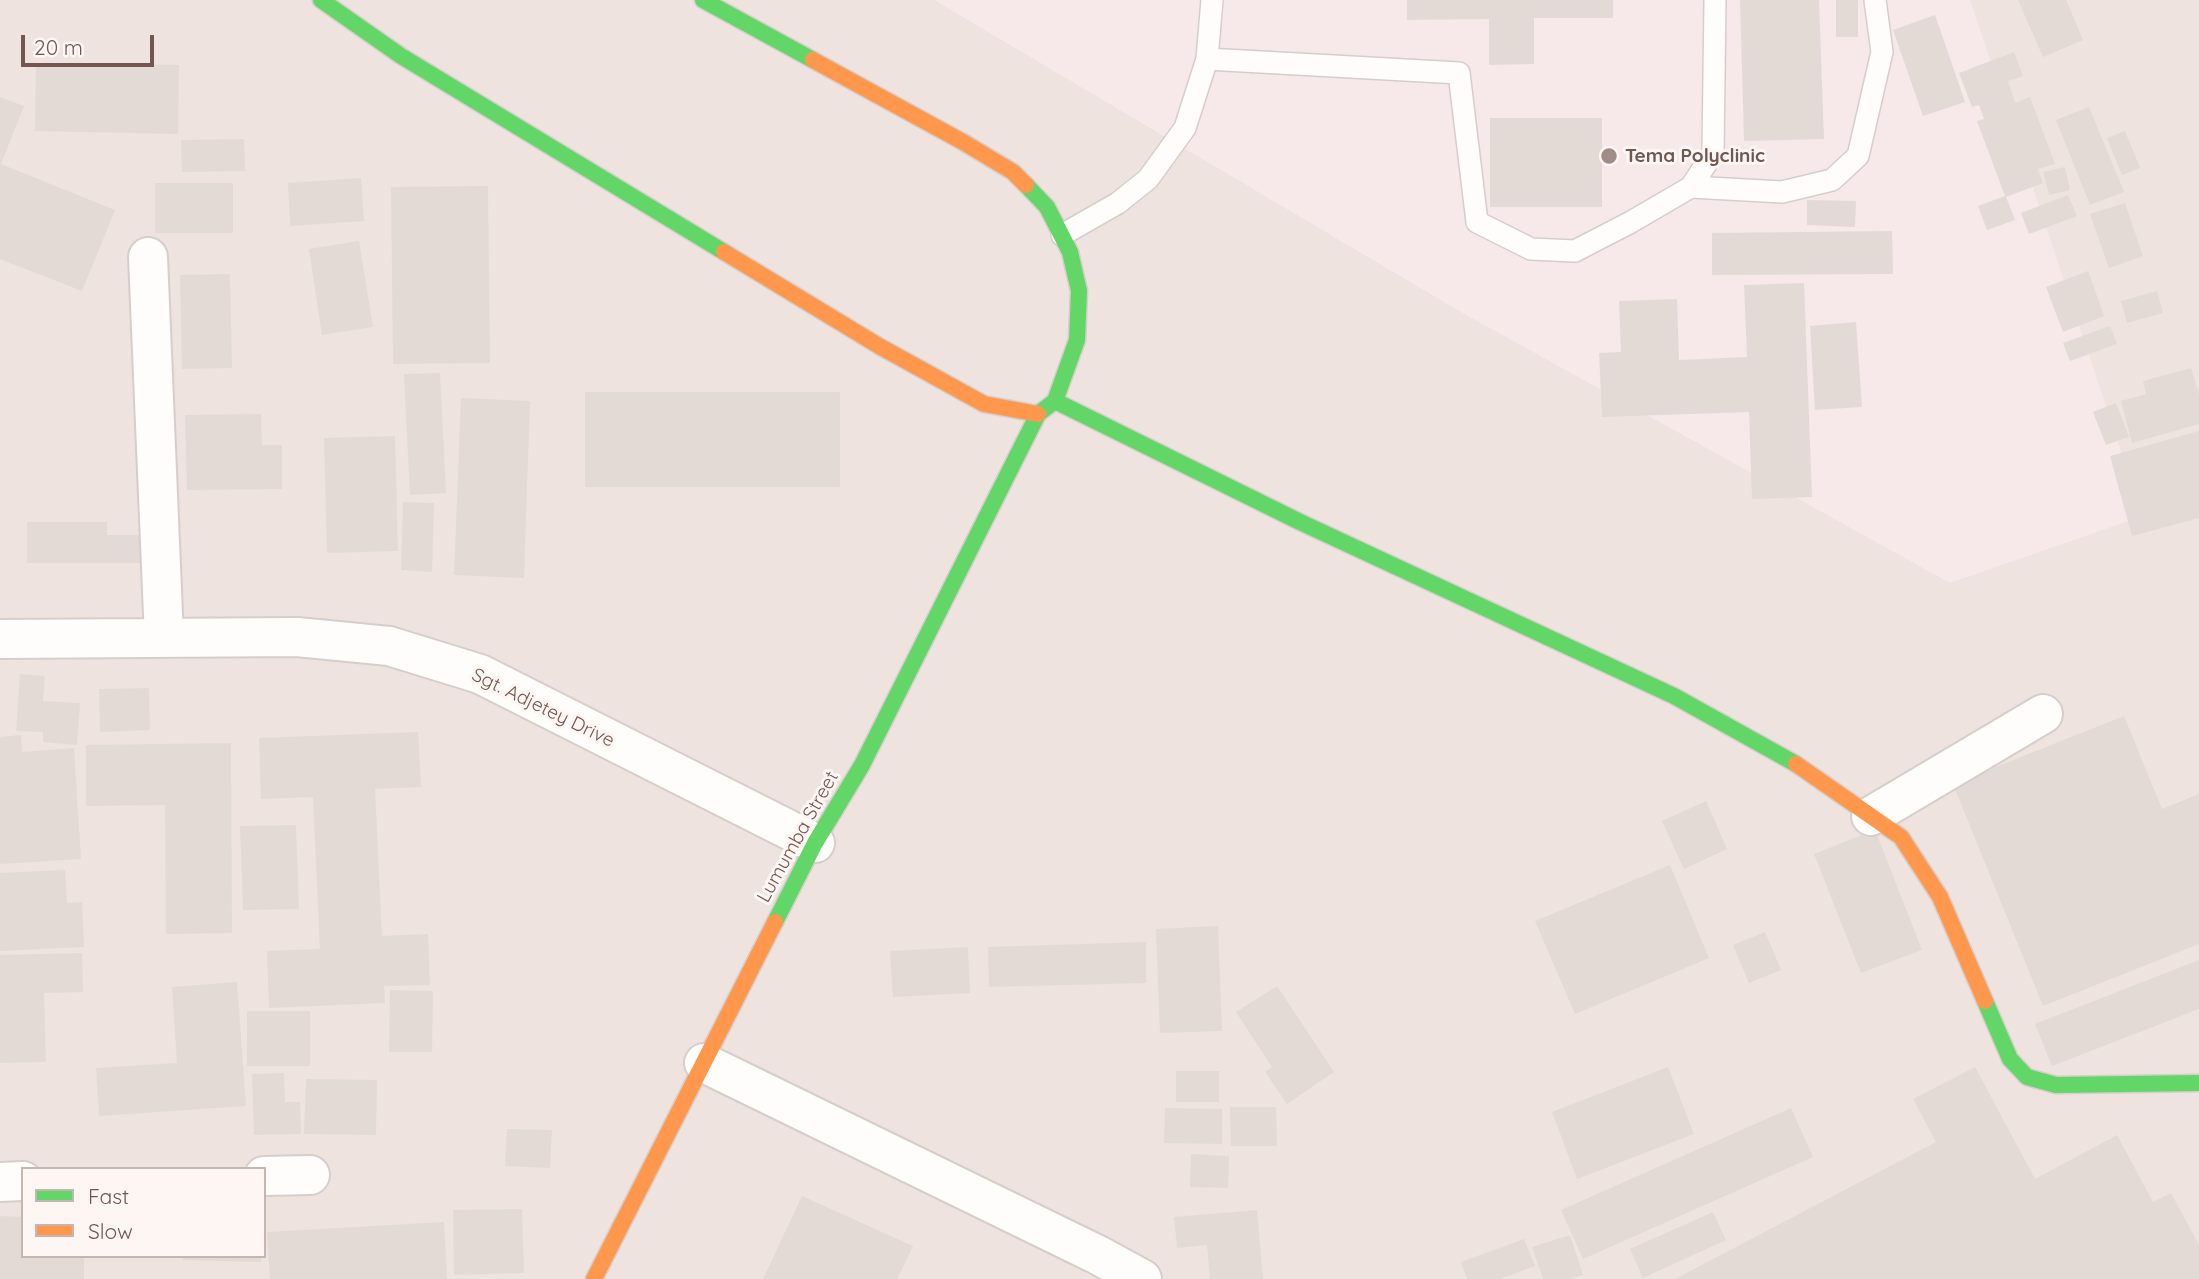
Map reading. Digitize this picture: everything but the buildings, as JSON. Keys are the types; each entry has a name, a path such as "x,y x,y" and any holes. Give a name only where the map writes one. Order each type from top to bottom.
{"main road":[{"path":"321,0 401,57 879,346 984,404 1038,414 1055,401 1077,340 1079,291 1070,252 1047,207 1013,172 951,135 703,0"},
{"path":"1055,401 1300,522 1674,696 1809,771 1901,837 1940,897 2010,1059 2026,1077 2056,1085 2199,1083"},
{"name":"Lumumba Street","path":"594,1279 816,843 862,765 1038,414"}],"street":[{"path":"148,257 164,638"},
{"name":"Sgt. Adjetey Drive","path":"0,639 297,637 389,646 480,674 816,843"},
{"path":"1871,816 2043,714"},
{"path":"704,1063 1086,1249 1142,1279"},
{"path":"266,1176 310,1175"},
{"path":"0,1182 21,1181"}],"lane":[{"path":"1062,235 1118,203 1148,179 1185,128 1207,59 1212,0"},
{"path":"1207,59 1459,73 1476,222 1531,249 1575,251 1691,187 1713,153 1716,0"},
{"path":"1691,187 1782,192 1832,180 1858,156 1882,52 1875,0"}],"shaded area":[{"path":"0,0 2199,0 2199,1279 0,1279"},
{"name":"Tema Polyclinic","path":"934,0 1970,0 2143,516 1950,583 1459,311"}],"traffic: fast":[{"path":"321,0 401,56 724,252"},
{"path":"703,0 813,60"},
{"path":"775,922 815,843 862,765 1038,414 1055,401 1077,340 1079,291 1070,252 1047,207 1026,185"},
{"path":"1055,401 1300,522 1674,696 1796,764"},
{"path":"1985,1001 2010,1059 2027,1077 2056,1085 2199,1083"}],"traffic: slow":[{"path":"813,60 963,142 1013,172 1026,185"},
{"path":"724,252 879,346 984,404 1038,414"},
{"path":"1796,764 1901,837 1940,897 1985,1001"},
{"path":"594,1279 775,922"}],"place":[{"name":"Tema Polyclinic","path":"1609,156"}]}
